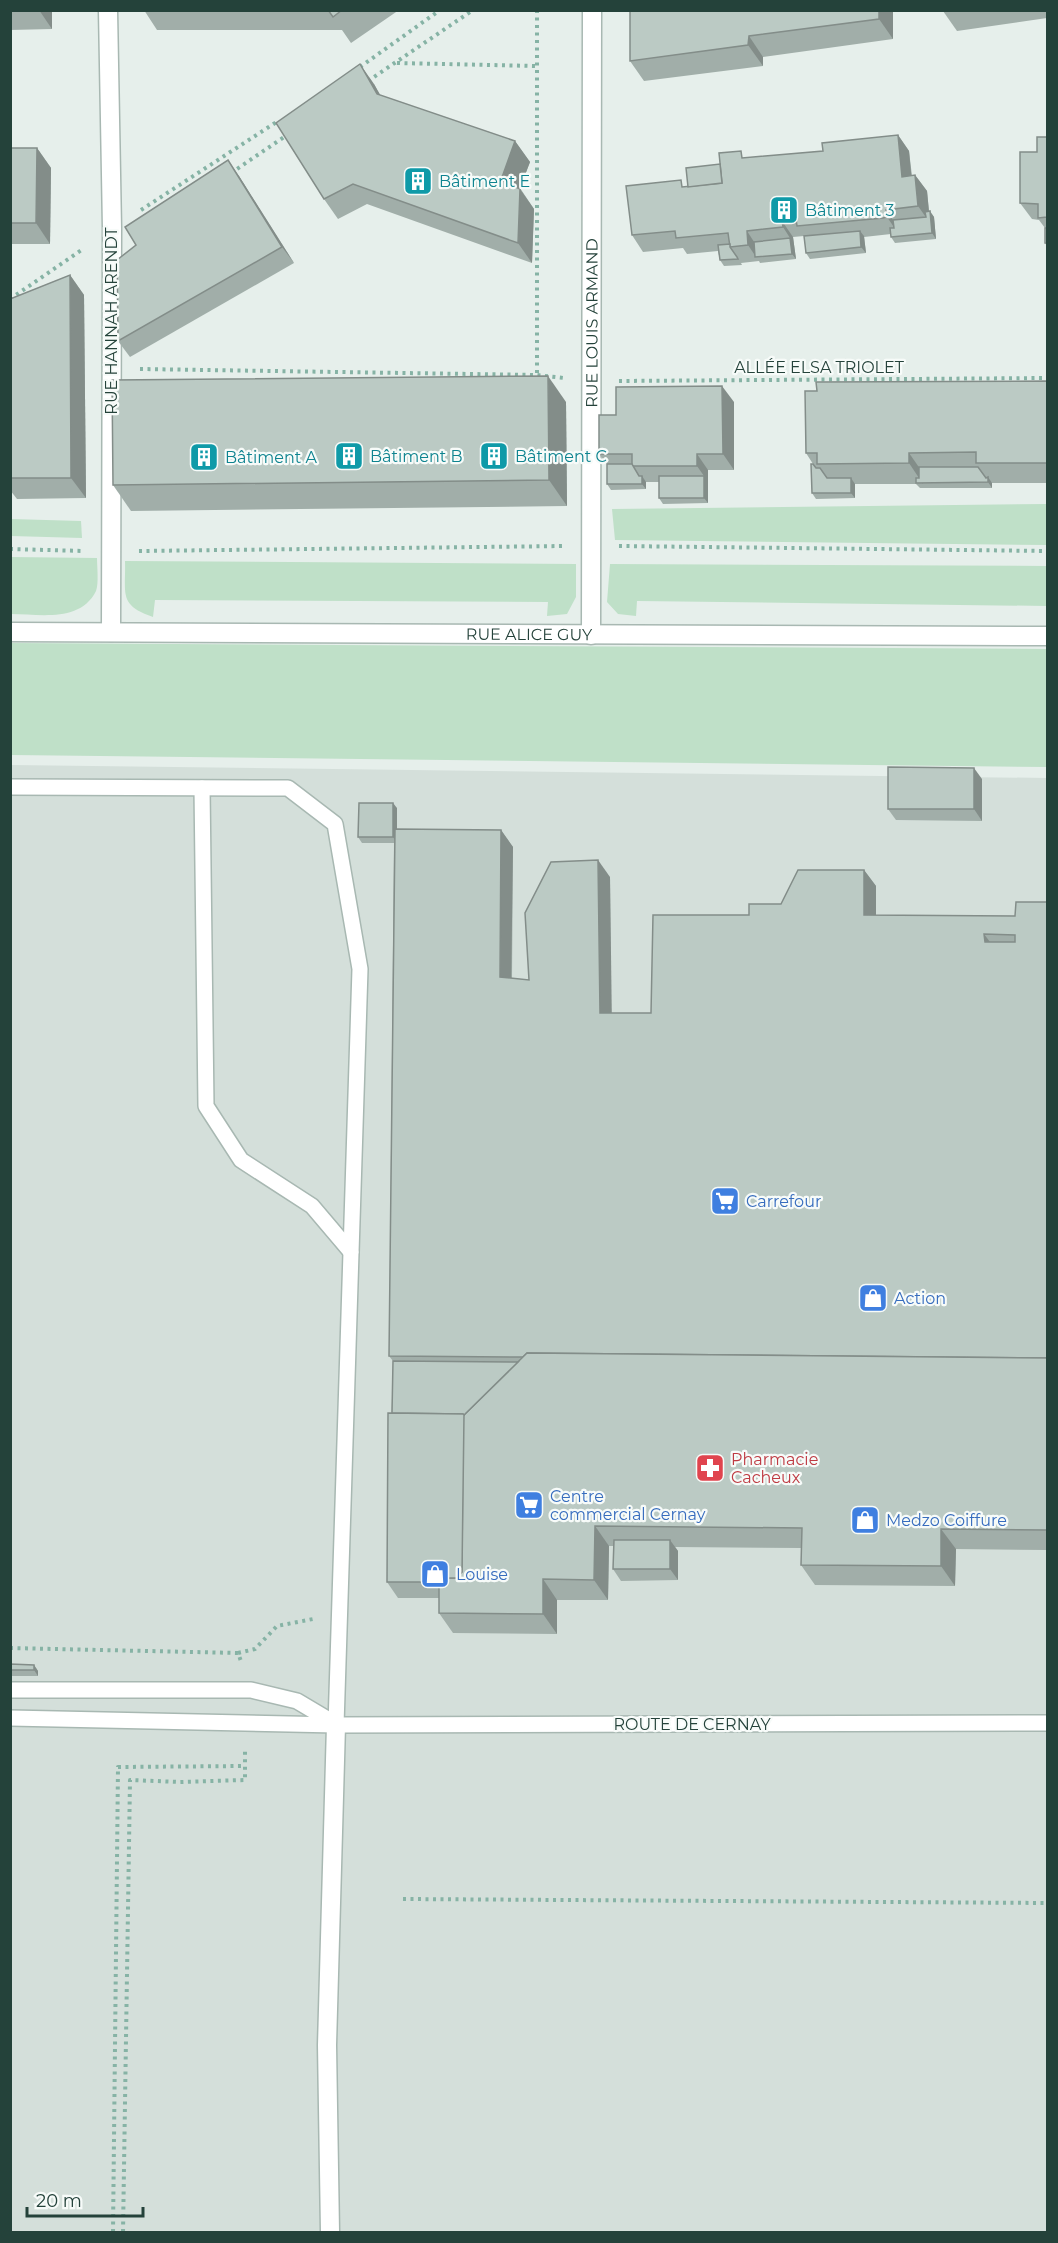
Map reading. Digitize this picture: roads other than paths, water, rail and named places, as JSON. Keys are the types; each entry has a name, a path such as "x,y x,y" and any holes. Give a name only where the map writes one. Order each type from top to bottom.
{"street":[{"name":"RUE HANNAH ARENDT","path":"108,10 112,229 111,632"},
{"name":"RUE LOUIS ARMAND","path":"591,635 592,10"},
{"name":"RUE ALICE GUY","path":"10,632 1047,636"},
{"path":"330,2232 327,2045 336,1725"}],"lane":[{"path":"10,787 288,788 334,824 360,969 336,1725 297,1701 252,1690 10,1690"},
{"path":"202,788 206,1106 241,1160 312,1206 351,1252"},
{"name":"ROUTE DE CERNAY","path":"10,1718 336,1725 1047,1723"}],"place":[{"name":"Bâtiment E","path":"418,181"},
{"name":"Bâtiment 3","path":"784,210"},
{"name":"Bâtiment B","path":"349,456"},
{"name":"Bâtiment C","path":"494,456"},
{"name":"Bâtiment A","path":"204,457"},
{"name":"Carrefour","path":"725,1201"},
{"name":"Action","path":"873,1298"},
{"name":"Pharmacie Cacheux","path":"710,1468"},
{"name":"Centre commercial Cernay","path":"529,1505"},
{"name":"Medzo Coiffure","path":"865,1520"},
{"name":"Louise","path":"435,1574"}]}
